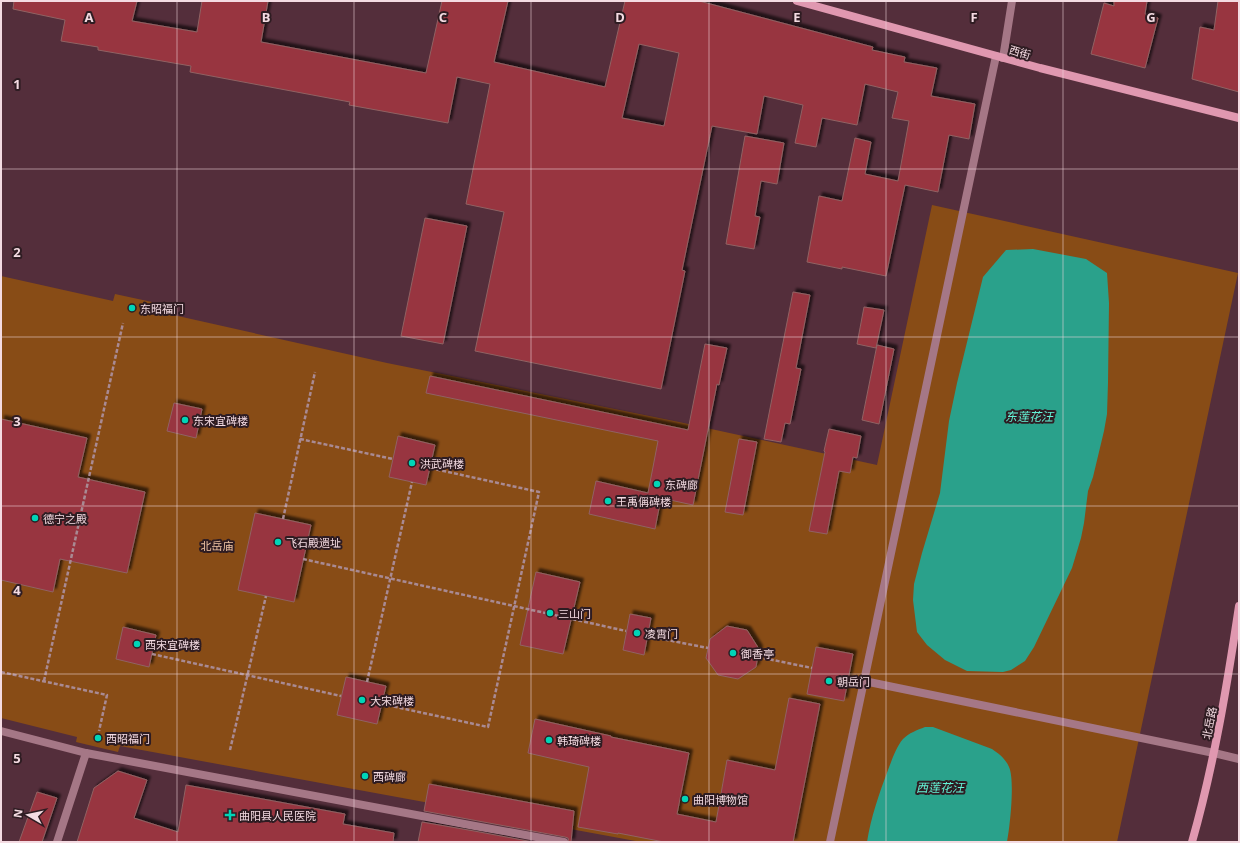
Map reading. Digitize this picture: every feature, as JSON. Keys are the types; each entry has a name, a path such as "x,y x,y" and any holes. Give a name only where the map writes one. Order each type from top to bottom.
{"street":[{"name":"西街","path":"797,1 1040,68 1239,118"},
{"path":"830,842 1012,1"},
{"name":"北岳路","path":"1192,842 1202,808 1219,728 1239,606"},
{"path":"864,681 1239,759"},
{"path":"1,731 86,753 564,842"},
{"path":"57,842 86,753"}],"path":[{"path":"44,681 123,323"},
{"path":"283,519 315,372"},
{"path":"300,439 393,459"},
{"path":"382,704 488,727 540,492 430,468"},
{"path":"367,682 412,482"},
{"path":"303,559 626,630"},
{"path":"230,750 266,596"},
{"path":"648,636 708,648"},
{"path":"152,654 342,696"},
{"path":"758,657 812,668"},
{"path":"1,672 107,695 99,731"}],"green space":[{"name":"北岳庙","path":"932,205 1238,273 1117,842 641,842 120,746 118,752 76,742 77,737 1,718 1,276 113,301 115,294 152,302 151,310 387,363 679,422 877,465"}],"water":[{"name":"东莲花汪","path":"1033,249 1086,259 1107,273 1109,303 1107,414 1093,477 1088,491 1081,538 1072,568 1034,647 1025,661 1011,670 1003,672 967,671 945,660 927,645 917,632 913,600 914,584 940,493 949,421 983,277 1006,250"},
{"name":"西莲花汪","path":"925,727 933,727 992,749 1006,761 1011,773 1012,782 1011,815 1007,842 867,842 876,806 896,750 905,737"}],"building":[{"path":"14,1 137,1 132,21 197,32 202,1 268,1 261,42 426,73 442,1 508,1 494,62 605,87 625,1 699,1 873,47 872,50 905,57 904,62 937,68 931,96 975,104 969,139 949,135 938,192 905,185 886,276 807,262 819,196 842,201 855,138 871,142 865,174 898,181 909,121 892,118 898,92 865,84 857,125 822,118 816,147 795,143 803,105 764,96 757,134 712,126 682,270 685,271 661,389 475,351 504,212 466,204 490,84 457,77 448,123 349,105 350,102 190,72 191,66 98,50 98,47 61,41 65,20 13,9","holes":["639,44 679,53 664,126 622,118"]},
{"path":"1114,1 1147,1 1145,14 1158,18 1145,68 1091,54 1104,3 1114,6"},
{"path":"1218,1 1239,1 1239,92 1192,79 1200,27 1214,30"},
{"path":"745,136 784,143 777,184 761,181 755,216 760,217 754,249 726,244"},
{"path":"425,218 467,226 443,344 401,336"},
{"path":"793,292 810,295 796,368 801,369 790,424 785,423 781,442 764,439"},
{"path":"864,307 884,310 876,348 857,344"},
{"path":"705,344 727,348 719,385 717,384 693,505 661,498 655,529 589,514 596,481 648,493 658,441 426,393 430,376 688,430"},
{"path":"877,345 894,349 879,424 862,420"},
{"name":"东宋宜碑楼","path":"174,403 202,409 196,438 167,431"},
{"name":"德宁之殿","path":"1,419 87,438 78,477 145,492 127,573 60,559 53,592 1,580"},
{"path":"829,429 861,436 857,458 853,457 850,473 839,471 827,534 809,531"},
{"name":"洪武碑楼","path":"398,436 435,445 426,485 389,477"},
{"path":"739,439 757,442 743,515 725,512"},
{"name":"飞石殿遗址","path":"255,513 311,525 294,602 238,590"},
{"name":"三山门","path":"536,572 580,582 563,654 520,645"},
{"name":"凌霄门","path":"630,614 651,618 644,655 623,650"},
{"name":"御香亭","path":"727,626 747,630 759,649 756,667 738,679 718,675 706,658 710,639"},
{"name":"西宋宜碑楼","path":"123,627 156,635 149,667 116,659"},
{"name":"朝岳门","path":"816,647 853,654 844,701 807,694"},
{"name":"大宋碑楼","path":"346,677 386,686 377,724 337,715"},
{"path":"789,698 820,704 793,842 664,842 578,827 589,767 528,753 535,719 689,753 677,814 716,822 727,760 775,770"},
{"name":"曲阳县人民医院","path":"118,771 147,780 134,818 178,832 186,785 345,814 343,824 394,833 393,842 77,842 94,788"},
{"path":"429,784 574,811 571,842 569,842 568,838 565,837 424,811"},
{"path":"37,792 57,798 42,842 19,842"},
{"path":"422,822 474,831 533,842 418,842"}],"place":[{"name":"东昭福门","path":"132,308"},
{"name":"东宋宜碑楼","path":"185,420"},
{"name":"洪武碑楼","path":"412,463"},
{"name":"东碑廊","path":"657,484"},
{"name":"王禹偁碑楼","path":"608,501"},
{"name":"德宁之殿","path":"35,518"},
{"name":"飞石殿遗址","path":"278,542"},
{"name":"三山门","path":"550,613"},
{"name":"凌霄门","path":"637,633"},
{"name":"西宋宜碑楼","path":"137,644"},
{"name":"御香亭","path":"733,653"},
{"name":"朝岳门","path":"829,681"},
{"name":"大宋碑楼","path":"362,700"},
{"name":"西昭福门","path":"98,738"},
{"name":"韩琦碑楼","path":"549,740"},
{"name":"西碑廊","path":"365,776"},
{"name":"曲阳博物馆","path":"685,799"},
{"name":"曲阳县人民医院","path":"230,815"}]}
